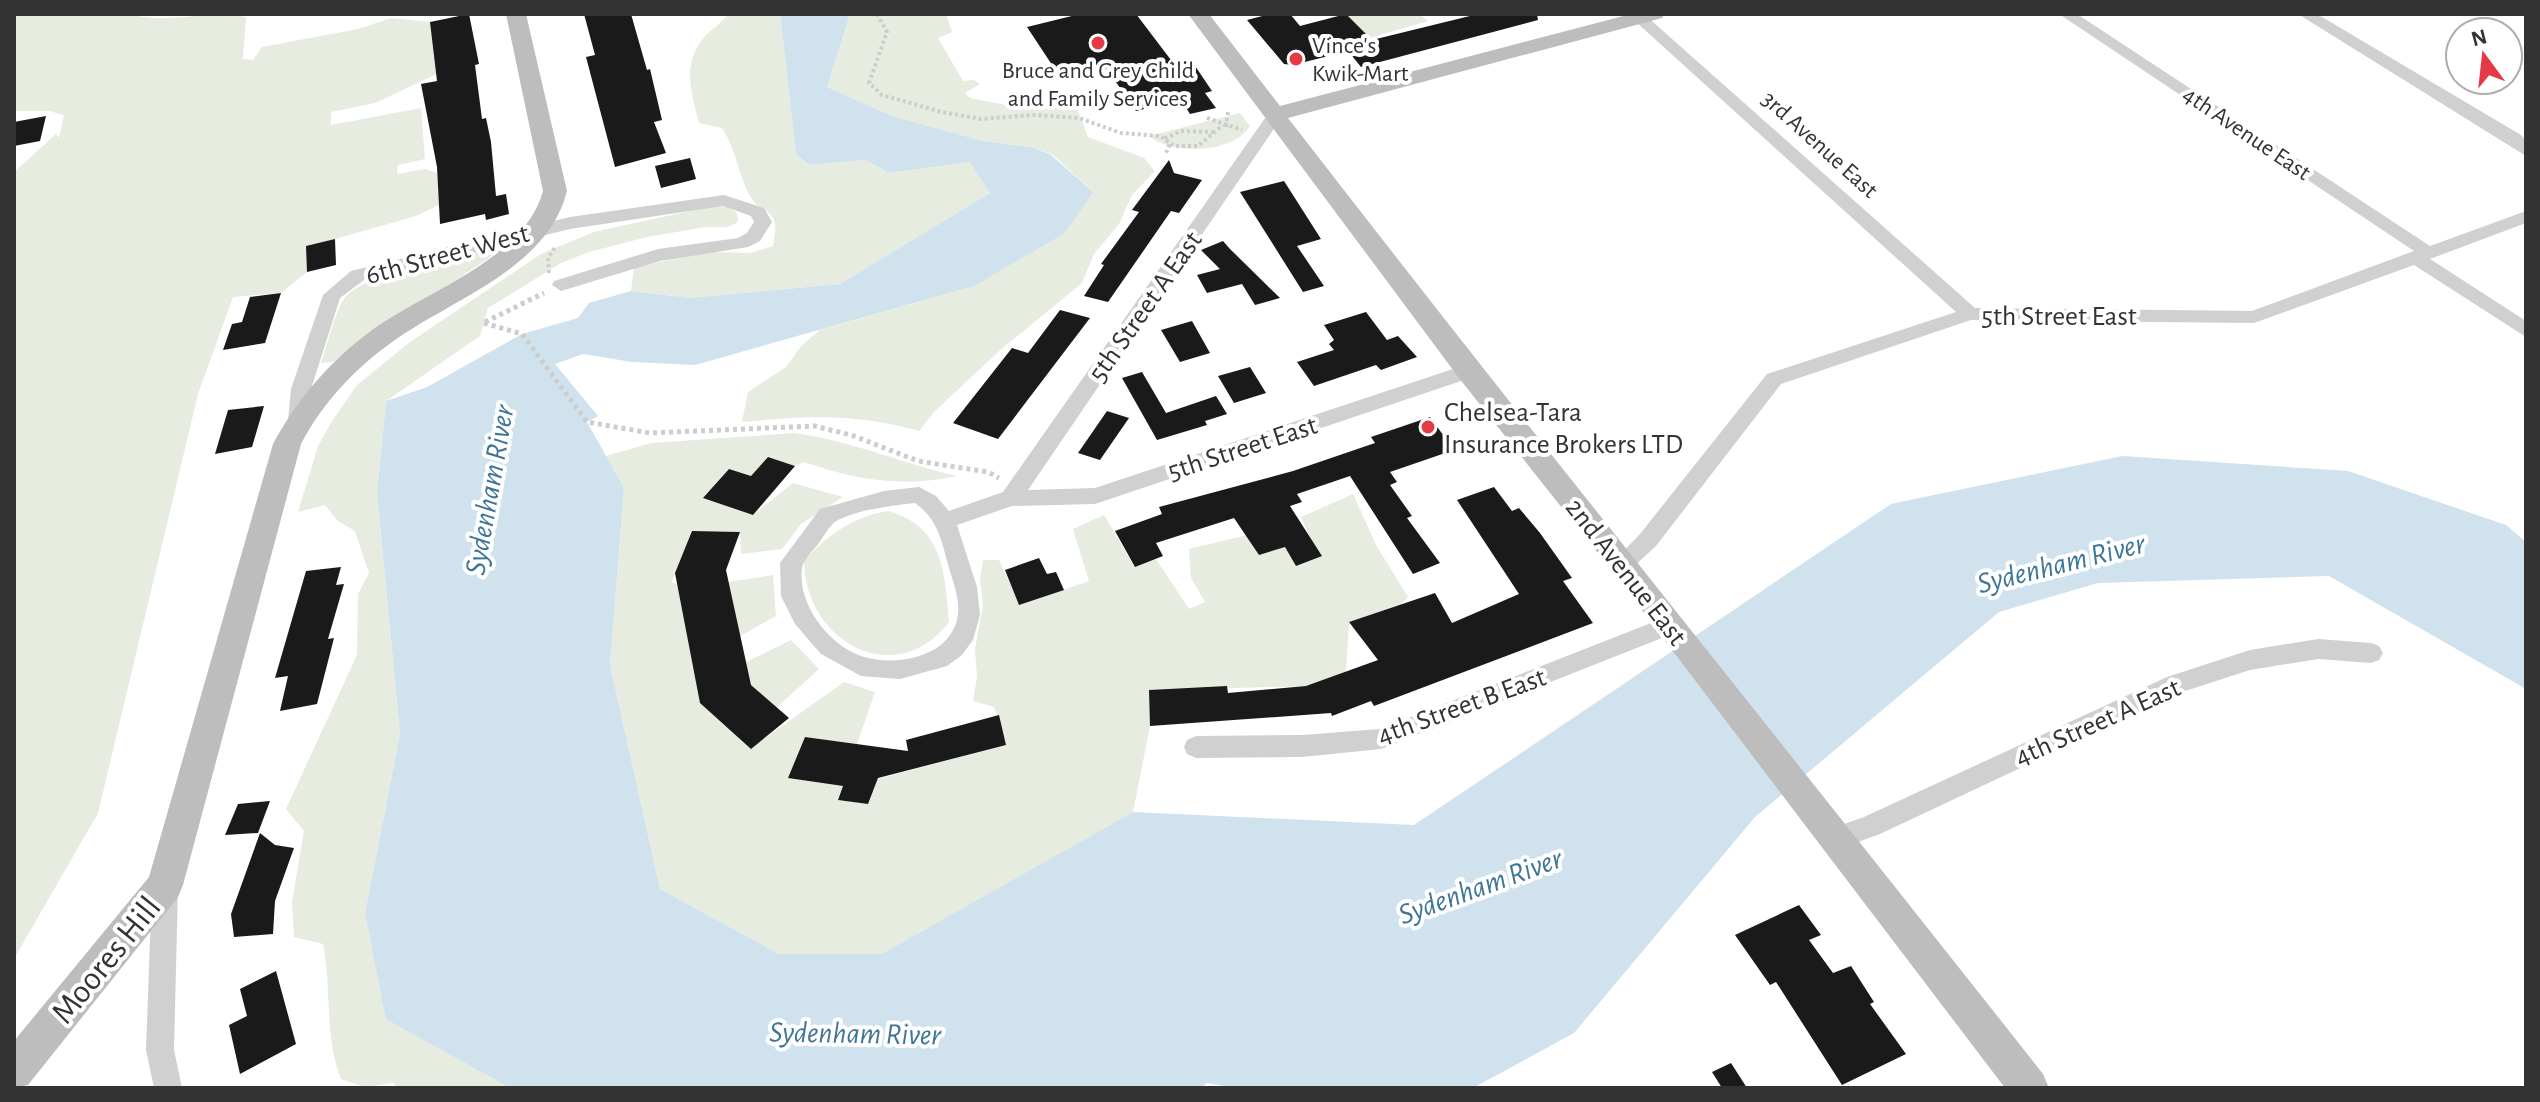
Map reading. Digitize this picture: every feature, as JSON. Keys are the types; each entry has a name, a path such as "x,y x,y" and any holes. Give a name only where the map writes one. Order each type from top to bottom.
{"main road":[{"path":"298,420 341,369 384,334 513,252 540,229 550,215 555,191 516,14"},
{"name":"2nd Avenue East","path":"1198,14 1270,123 1623,563 1836,838 2018,1084"},
{"path":"1270,123 1643,15"},
{"name":"6th Street West","path":"165,885 287,444 298,420"},
{"name":"Moores Hill","path":"14,1071 165,885"}],"street":[{"name":"4th Avenue East","path":"2067,14 2526,330"},
{"path":"2306,14 2515,139 2526,151"},
{"name":"3rd Avenue East","path":"1643,15 1970,314"},
{"name":"5th Street A East","path":"1011,498 1270,123"},
{"name":"6th Street West","path":"298,420 301,389 332,295 343,284 376,268 570,223 724,200 758,212 763,222 754,237 742,243 658,255 561,285"},
{"name":"5th Street East","path":"1623,563 1648,540 1774,379 1970,314 2254,317 2526,217"},
{"name":"5th Street East","path":"947,520 1011,498 1095,496 1469,371"},
{"path":"919,495 935,505 947,520 969,615 957,645 925,667 892,671 847,661 814,634 793,597 791,563 828,515 884,499 919,495"},
{"name":"4th Street B East","path":"1196,747 1302,746 1381,739 1669,625"},
{"name":"4th Street A East","path":"1836,838 1871,826 2175,684 2264,658 2318,649 2371,653"},
{"path":"165,885 160,1050 168,1088"}],"path":[{"path":"877,14 887,32 869,83 882,95 981,119 1034,115 1079,118 1121,133 1148,133 1165,137 1198,130 1214,132"},
{"path":"1224,126 1228,112"},
{"path":"1207,118 1224,126"},
{"path":"1165,137 1170,143 1198,146 1224,126 1270,123"},
{"path":"1165,137 1172,127"},
{"path":"1166,153 1170,143"},
{"path":"544,293 550,275 548,258 570,223"},
{"path":"561,285 484,323 522,334 587,422 650,433 815,426 854,436 918,461 988,472 1002,479 1011,498"}],"shaded area":[{"path":"14,14 246,17 243,59 253,60 262,47 358,29 391,18 430,22 441,72 375,103 331,112 331,125 421,108 425,159 398,165 397,174 425,169 437,173 441,204 416,216 335,239 307,272 281,293 233,297 198,394 98,813 14,959 14,172 56,134 59,138 64,115 49,111 14,111"},
{"path":"728,14 780,14 796,152 807,165 865,160 889,173 971,162 990,193 840,284 690,298 631,291 634,267 709,252 751,253 773,246 773,217 749,194 722,128 699,123 690,81 695,51 704,37"},
{"path":"850,14 946,14 952,32 938,38 963,81 974,80 980,84 965,93 970,98 1026,109 1074,101 1088,137 1144,158 1155,171 1132,195 1119,224 1094,254 1082,283 998,352 933,413 919,431 851,419 789,418 742,422 748,392 786,367 802,345 820,330 974,286 1093,192 1052,154 1031,147 983,141 892,116 827,87"},
{"path":"1346,14 1419,14 1428,21 1370,38"},
{"path":"1240,113 1250,126 1242,135 1217,146 1187,149 1159,142 1149,136"},
{"path":"713,206 729,207 737,213 738,222 728,227 705,227 647,237 589,252 561,263 488,308 480,336 386,401 377,493 400,734 365,913 387,1019 510,1088 398,1088 393,1083 365,1087 341,1079 332,1047 323,944 294,937 292,902 304,831 286,809 357,655 358,594 369,573 355,531 338,521 325,505 298,512 318,446 357,385 410,342 541,254 594,232"},
{"path":"501,245 501,250 333,362 321,363 340,306 354,290 393,273"},
{"path":"795,433 836,441 957,476 899,482 861,478 804,462 795,466 768,457 751,476 729,469 704,498 753,515 793,483 843,497 801,524 782,549 741,554 740,532 692,531 671,583 708,585 773,575 776,616 740,636 746,662 791,640 819,669 777,707 739,674 751,748 844,682 875,692 857,744 805,737 788,778 843,786 838,800 868,804 878,779 1006,745 994,707 973,701 977,677 975,649 983,605 980,579 983,560 999,560 1020,605 1089,581 1073,529 1104,515 1134,566 1156,559 1189,609 1205,602 1191,578 1189,549 1247,535 1285,547 1296,565 1310,538 1301,517 1353,494 1376,545 1408,597 1401,604 1349,622 1346,672 1313,686 1150,690 1150,726 1133,812 882,955 779,954 660,889 610,665 624,488 606,456 651,443"},
{"path":"888,511 920,528 938,553 946,586 949,622 927,643 904,653 880,655 857,648 836,634 819,614 808,589 804,561 842,528"}],"water":[{"name":"Sydenham River","path":"780,14 850,14 827,87 892,116 983,141 1031,147 1050,154 1093,192 1065,233 974,286 695,365 632,362 583,354 555,364 598,416 587,422 624,488 610,665 660,889 779,954 882,954 1133,812 1414,825 1891,504 2122,456 2348,471 2506,525 2526,542 2526,689 2329,576 2098,583 1999,612 1755,817 1574,1033 1473,1088 1235,1088 1207,1083 1200,1088 510,1088 386,1019 365,913 400,734 377,493 386,401 427,387 522,334 578,318 589,303 631,291 690,298 840,284 990,193 970,162 889,173 865,160 808,165 796,153"}],"building":[{"path":"469,14 479,64 475,65 482,119 486,118 491,142 496,196 506,194 509,214 486,220 485,214 440,224 437,167 421,84 437,81 430,22"},
{"path":"584,14 631,14 647,70 650,69 662,120 654,122 666,153 615,167 586,57 595,55"},
{"path":"1080,14 1136,14 1174,64 1191,60 1212,91 1205,93 1216,108 1190,114 1181,100 1136,111 1107,69 1062,80 1027,27"},
{"path":"1270,14 1290,14 1300,26 1346,14 1372,40 1478,14 1537,14 1538,20 1361,67 1348,51 1293,65 1284,64 1247,20"},
{"path":"46,116 40,141 14,146 14,122"},
{"path":"690,158 696,179 661,188 655,166"},
{"path":"1169,160 1174,173 1202,180 1179,213 1171,211 1108,302 1084,296 1104,265 1101,264 1139,212 1132,210"},
{"path":"1284,181 1321,239 1297,246 1324,286 1303,292 1240,192"},
{"path":"335,239 336,265 307,272 306,246"},
{"path":"1223,241 1280,298 1255,305 1242,284 1207,293 1197,275 1220,269 1201,250"},
{"path":"281,293 265,343 223,350 232,324 242,322 250,297"},
{"path":"1060,310 1090,318 998,439 953,423 1012,348 1028,353"},
{"path":"1366,312 1387,340 1398,336 1417,357 1381,370 1376,365 1314,386 1297,362 1334,350 1329,344 1334,340 1324,325"},
{"path":"1192,321 1210,353 1180,362 1161,330"},
{"path":"1250,367 1266,393 1234,403 1218,376"},
{"path":"1142,372 1166,413 1216,396 1227,414 1205,421 1207,425 1157,440 1122,378"},
{"path":"264,406 252,447 215,454 228,410"},
{"path":"1107,411 1129,418 1100,460 1078,453"},
{"path":"1430,417 1454,450 1390,472 1397,482 1390,485 1412,516 1407,518 1440,563 1413,574 1350,476 1297,494 1302,502 1290,506 1322,556 1296,566 1285,547 1259,555 1234,518 1156,543 1163,556 1135,567 1115,531 1162,514 1159,507 1293,471 1375,443 1371,437"},
{"path":"768,457 795,466 753,515 703,498 729,469 751,476"},
{"path":"1494,487 1512,511 1519,508 1540,533 1572,578 1563,581 1593,623 1374,706 1371,701 1332,716 1331,713 1150,726 1149,690 1227,686 1228,693 1306,686 1378,660 1349,622 1435,593 1452,623 1519,594 1457,500"},
{"path":"692,531 740,532 726,570 751,685 789,718 751,749 700,703 675,573"},
{"path":"1039,558 1047,574 1056,572 1064,590 1019,605 1005,570"},
{"path":"341,567 336,585 344,584 328,639 334,638 317,704 280,711 288,676 275,678 306,571"},
{"path":"999,715 1006,745 878,778 868,804 838,800 843,786 788,778 805,737 908,751 906,740"},
{"path":"270,801 258,833 225,835 238,804"},
{"path":"260,833 275,845 294,848 275,901 273,934 234,937 231,914"},
{"path":"1799,905 1821,935 1809,940 1833,973 1851,966 1874,1002 1870,1004 1906,1054 1842,1085 1776,982 1770,985 1735,935"},
{"path":"276,971 296,1044 240,1074 229,1025 247,1016 240,989"},
{"path":"1731,1063 1747,1088 1722,1088 1712,1072"}],"place":[{"name":"Bruce and Grey Child and Family Services","path":"1098,43"},
{"name":"Vince's Kwik-Mart","path":"1296,59"},
{"name":"Chelsea-Tara Insurance Brokers LTD","path":"1428,427"}]}
